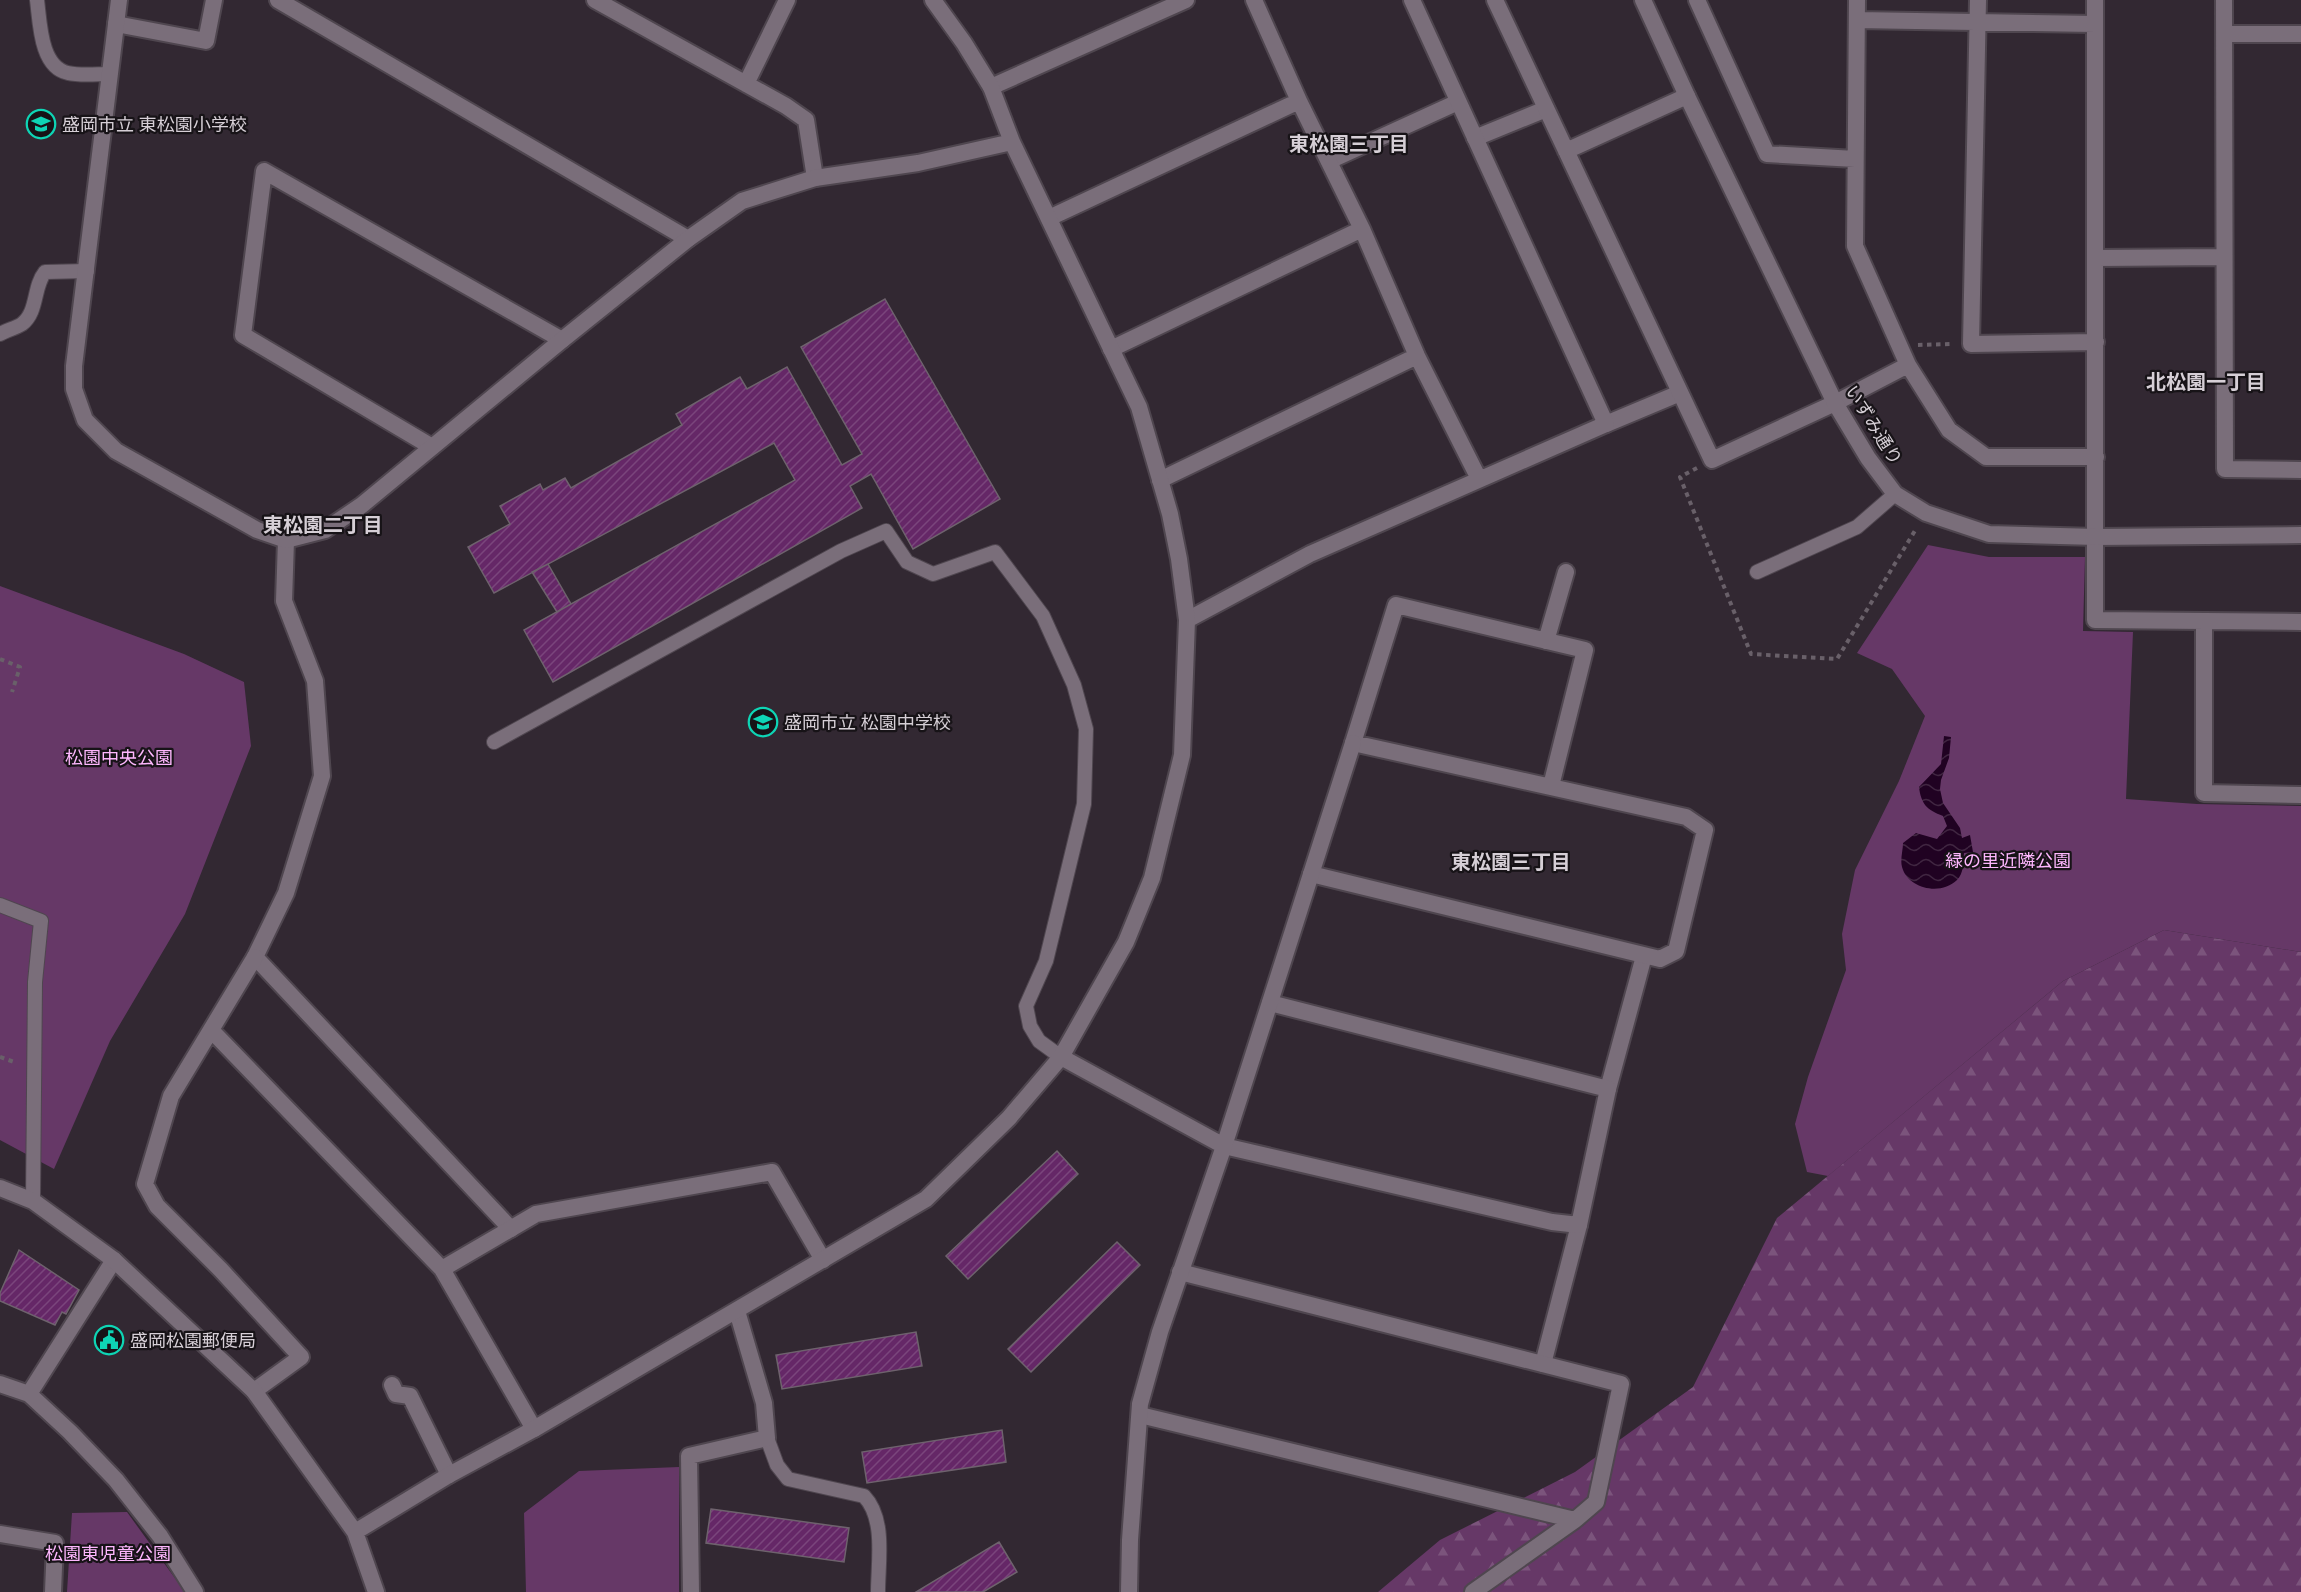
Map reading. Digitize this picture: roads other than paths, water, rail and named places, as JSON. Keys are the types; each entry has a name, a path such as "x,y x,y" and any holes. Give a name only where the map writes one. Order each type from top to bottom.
{"street":[{"path":"119,0 74,366 74,390 85,420 117,451 257,530 285,540 325,530 362,505 688,239 742,201 815,178 918,163 1012,142"},
{"path":"116,24 206,41 214,0"},
{"path":"278,0 688,239"},
{"path":"595,0 806,120 815,178"},
{"path":"746,84 787,0"},
{"path":"355,1532 449,1475 534,1429 926,1199 1009,1118 1061,1057 1126,942 1152,879 1182,755 1187,620 1170,514 1139,407 1012,142 991,87 964,43 933,0"},
{"path":"991,87 1186,0"},
{"path":"1254,0 1299,101 1362,229 1417,356 1479,479"},
{"path":"1412,0 1606,424"},
{"path":"1495,0 1712,460 1908,365"},
{"name":"いずみ通り","path":"1643,0 1835,402 1868,458 1895,494 1926,513 1989,534 2097,537 2301,536"},
{"path":"1697,0 1767,154 1855,159"},
{"path":"1857,0 1855,246 1908,365 1949,430 1986,457 2096,457"},
{"path":"1978,0 1971,344 2096,342"},
{"path":"2095,0 2096,620 2301,622"},
{"path":"2224,0 2224,469 2301,470"},
{"path":"1857,20 2096,24"},
{"path":"2224,34 2301,34"},
{"path":"1566,151 1687,96"},
{"path":"1049,218 1299,101"},
{"path":"1329,161 1458,102"},
{"path":"1475,138 1546,109"},
{"path":"432,447 243,335 264,171 562,340"},
{"path":"1111,348 1362,229"},
{"path":"2096,258 2224,257"},
{"path":"1160,480 1417,356"},
{"path":"1187,620 1310,554 1680,393"},
{"path":"254,1391 301,1357 157,1206 145,1184 171,1096 255,957 286,893 322,776 315,681 284,601 285,540"},
{"path":"1546,641 1566,572"},
{"path":"1129,1592 1130,1540 1140,1404 1160,1332 1224,1146 1396,606 1585,650 1551,786"},
{"path":"2204,621 2204,793 2301,795"},
{"path":"1311,874 1644,956 1660,959 1676,951 1705,830 1686,817 1353,742"},
{"path":"1544,1364 1579,1225 1608,1089 1644,956"},
{"path":"255,957 511,1229"},
{"path":"1270,1003 1608,1089"},
{"path":"211,1030 442,1269 534,1429"},
{"path":"1061,1057 1224,1146 1552,1222 1579,1225"},
{"path":"442,1269 536,1214 772,1172 822,1260"},
{"path":"0,1188 33,1201 114,1260 254,1391 355,1532 376,1592"},
{"path":"28,1394 114,1260"},
{"path":"1180,1272 1621,1384 1596,1502 1575,1520 1473,1592"},
{"path":"691,1592 689,1456 767,1438 764,1403 737,1311"},
{"path":"0,1384 28,1394 70,1432 117,1480 160,1536 195,1592"},
{"path":"392,1385 396,1394 410,1396 449,1475"},
{"path":"1140,1415 1575,1520"},
{"path":"0,1534 55,1543 52,1592"}],"lane":[{"path":"37,0 43,46 55,67 67,73 110,74"},
{"path":"0,334 20,325 29,317 40,279 45,272 87,271"},
{"path":"1757,572 1857,527 1895,494"},
{"path":"494,742 841,551 886,531 907,562 933,574 995,552 1043,616 1074,685 1086,729 1084,804 1046,961 1026,1006 1030,1026 1039,1041 1061,1057"},
{"path":"0,905 41,921 35,982 33,1201"},
{"path":"767,1438 777,1466 788,1479 864,1496 873,1505 878,1527 878,1592"}],"water":[{"path":"1944,736 1951,737 1949,758 1941,780 1943,803 1960,828 1962,838 1970,835 1973,852 1964,853 1962,871 1957,880 1950,885 1934,889 1911,881 1905,875 1901,858 1903,843 1916,833 1937,839 1947,826 1943,816 1926,806 1921,798 1919,787 1941,764"}],"place":[{"name":"盛岡市立 東松園小学校","path":"41,124"},
{"name":"盛岡市立 松園中学校","path":"763,722"},
{"name":"盛岡松園郵便局","path":"109,1340"}],"district":[{"name":"東松園三丁目","path":"1349,144"},
{"name":"北松園一丁目","path":"2206,382"},
{"name":"東松園二丁目","path":"323,525"},
{"name":"東松園三丁目","path":"1511,862"}],"park label":[{"name":"松園中央公園","path":"119,757"},
{"name":"緑の里近隣公園","path":"2008,860"},
{"name":"松園東児童公園","path":"108,1553"}]}
